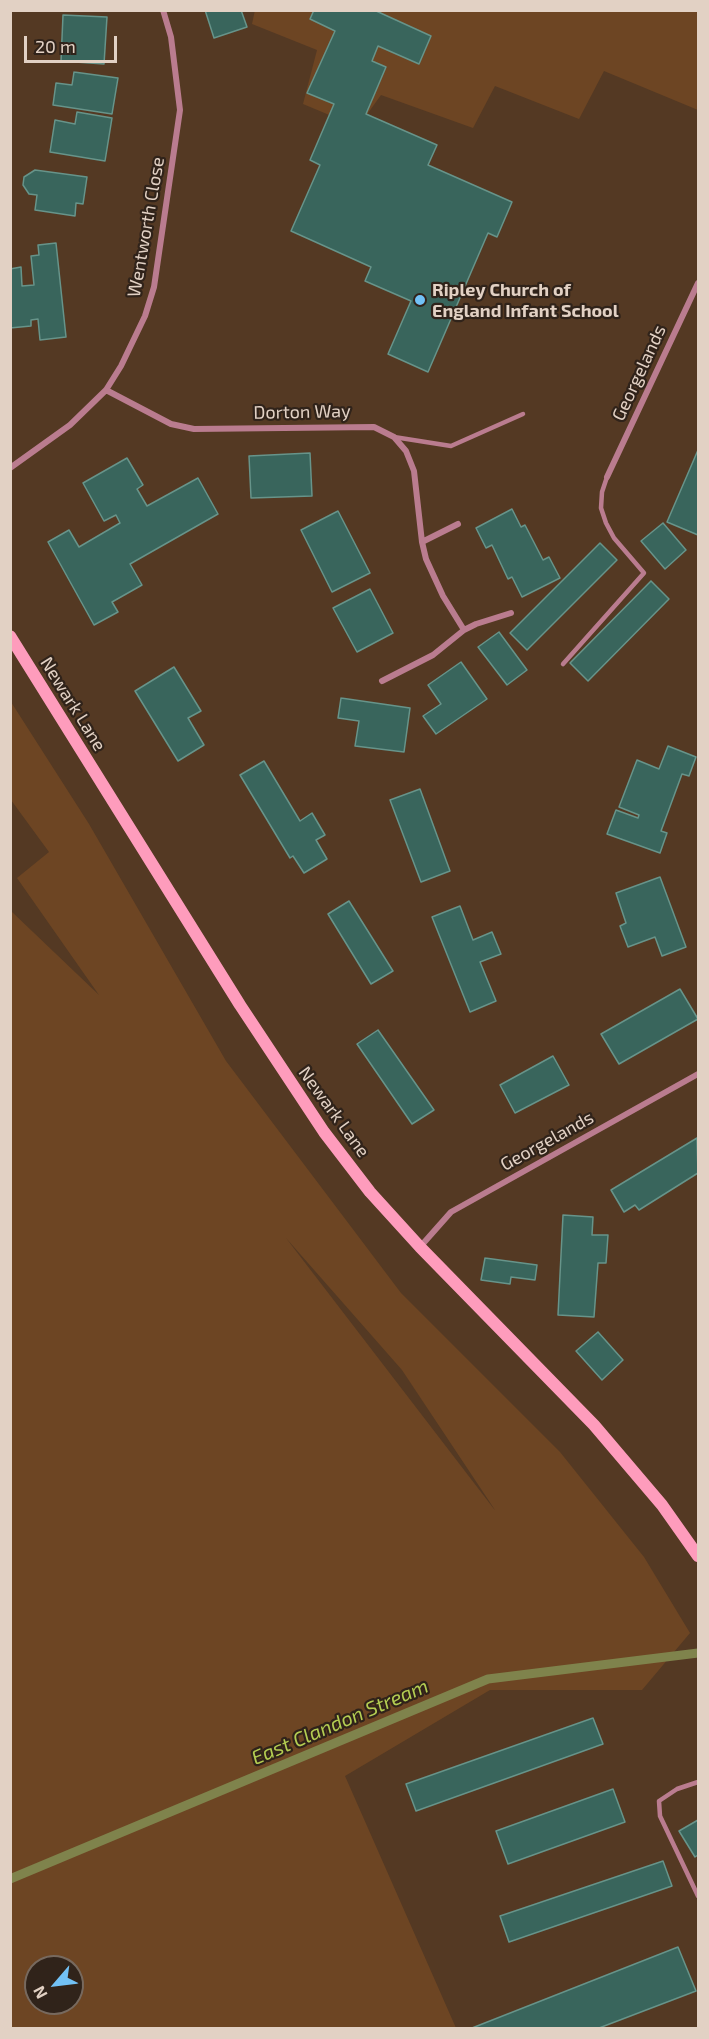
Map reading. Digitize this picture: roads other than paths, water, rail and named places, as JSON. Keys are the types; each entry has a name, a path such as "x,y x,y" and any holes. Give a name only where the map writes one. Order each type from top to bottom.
{"main road":[{"name":"Newark Lane","path":"10,636 125,824 280,1068 324,1132 370,1192 420,1247 594,1425 662,1505 699,1556"}],"street":[{"name":"Wentworth Close","path":"10,468 70,425 106,390 134,341 154,287 180,110 171,37 163,10"},
{"name":"Georgelands","path":"607,477 699,283"},
{"name":"Dorton Way","path":"106,390 171,424 194,429 374,427 394,437"},
{"path":"394,437 406,451 414,471 426,559 443,596 464,630"},
{"path":"422,542 458,525"},
{"path":"382,681 433,655 464,630 510,613"},
{"name":"Georgelands","path":"420,1247 451,1212 699,1074"}],"lane":[{"path":"394,437 451,446 523,414"},
{"path":"563,664 645,573 614,538 606,523 601,508 602,492 607,477"},
{"path":"699,1782 677,1789 659,1801 660,1816 699,1896"}],"waterway":[{"name":"East Clandon Stream","path":"10,1879 488,1679 698,1653"}],"place":[{"name":"Ripley Church of England Infant School","path":"420,300"}]}
